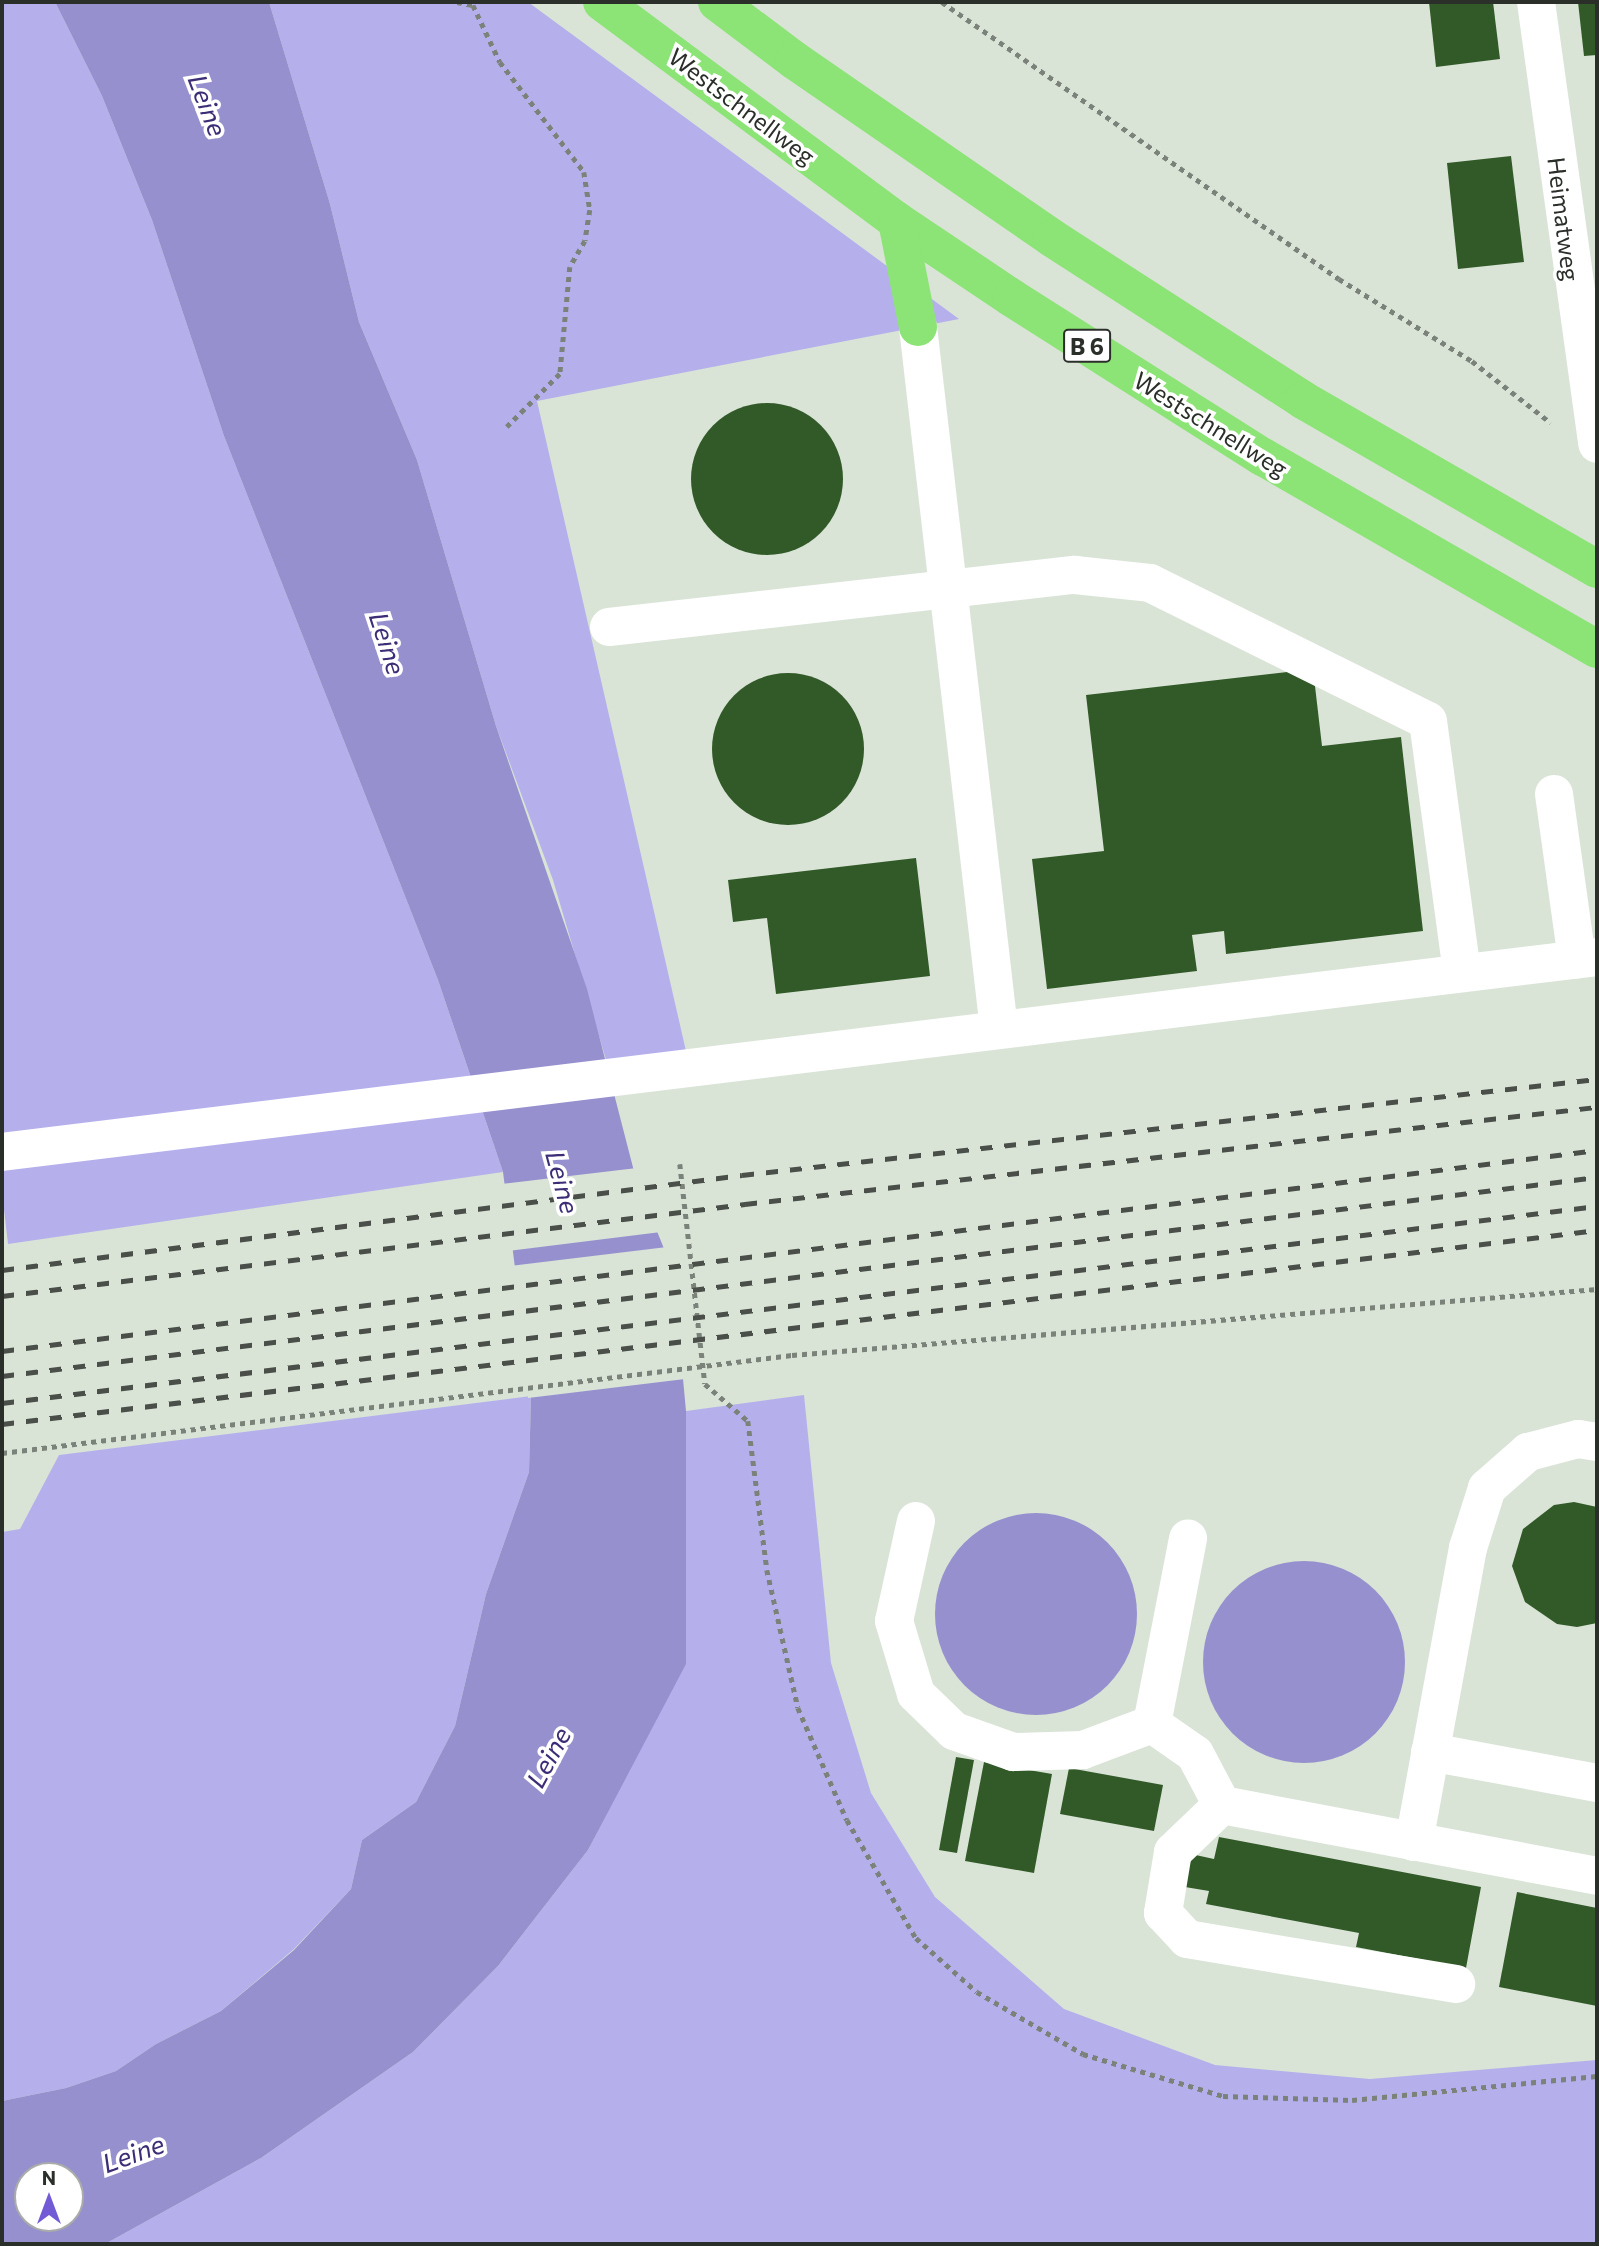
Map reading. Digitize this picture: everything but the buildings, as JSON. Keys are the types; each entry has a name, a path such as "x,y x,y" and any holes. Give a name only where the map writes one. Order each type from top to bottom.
{"highway":[{"name":"Westschnellweg","path":"602,2 897,221 1262,457 1597,649"},
{"path":"718,2 794,60 1052,239 1303,400 1597,569"},
{"path":"897,221 918,327"}],"street":[{"name":"Heimatweg","path":"1536,2 1595,440"},
{"path":"918,327 999,1029"},
{"path":"609,627 1075,575 1150,583 1428,721 1462,973"},
{"path":"2,1152 1587,958 1554,794"},
{"path":"1414,1842 1468,1548 1487,1488 1528,1452 1578,1439 1597,1442"},
{"path":"916,1521 894,1622 916,1694 954,1731 1013,1752 1083,1750 1152,1724"},
{"path":"1152,1724 1188,1538"},
{"path":"1152,1724 1195,1754 1222,1805"},
{"path":"1430,1752 1597,1783"},
{"path":"1222,1805 1597,1876"},
{"path":"1222,1805 1173,1852 1164,1913 1187,1939 1456,1984"}],"path":[{"path":"457,2 473,5 500,62 583,172 590,210 585,241 570,267 560,374 507,427"},
{"path":"942,2 1339,279 1472,361 1552,424 1595,440"},
{"path":"680,1164 705,1384 748,1421 767,1570 798,1708 847,1820 916,1938 977,1992 1083,2054 1223,2096 1352,2100 1597,2076"},
{"path":"2,1454 723,1363 1597,1289"}],"shaded area":[{"path":"2,2 55,2 102,96 152,220 224,436 438,980 503,1172 8,1244 2,1192"},
{"path":"269,2 528,2 959,319 537,401 686,1051 607,1063 553,880 496,726 417,460 359,322 330,204"},
{"path":"804,1395 831,1663 871,1793 935,1897 1064,2009 1215,2065 1370,2079 1597,2060 1597,2244 105,2244 261,2158 413,2052 498,1966 588,1850 628,1772 686,1579 686,1411"},
{"path":"531,1396 529,1472 486,1594 455,1726 416,1802 362,1840 351,1889 294,1949 221,2011 156,2044 116,2071 66,2088 2,2101 2,1532 20,1529 59,1455"}],"water":[{"name":"Leine","path":"55,2 269,2 330,204 359,322 417,460 496,726 587,989 636,1179 673,1271 686,1411 686,1664 588,1850 498,1966 413,2052 261,2158 105,2244 2,2244 2,2101 66,2088 116,2071 156,2044 221,2011 294,1950 351,1889 362,1840 416,1802 455,1726 486,1594 529,1472 531,1396 503,1172 438,980 224,436 152,220 102,96"},
{"path":"1036,1513 1075,1521 1092,1530 1107,1543 1120,1558 1129,1575 1137,1614 1129,1653 1120,1670 1107,1685 1092,1698 1075,1707 1036,1715 997,1707 980,1698 965,1685 952,1670 943,1653 935,1614 943,1575 952,1558 965,1543 980,1530 997,1521"},
{"path":"1304,1561 1343,1569 1360,1578 1375,1591 1388,1606 1397,1623 1405,1662 1397,1701 1388,1718 1375,1733 1360,1746 1343,1755 1304,1763 1265,1755 1248,1746 1233,1733 1220,1718 1211,1701 1203,1662 1211,1623 1220,1606 1233,1591 1248,1578 1265,1569"}],"pier":[{"path":"637,1168 661,1232 508,1251 501,1184"},
{"path":"667,1247 676,1270 685,1379 528,1398 510,1266"}],"railway":[{"path":"2,1270 742,1175 1597,1079"},
{"path":"2,1296 745,1204 1597,1107"},
{"path":"2,1351 1597,1150"},
{"path":"2,1376 1597,1177"},
{"path":"2,1403 1597,1206"},
{"path":"2,1424 1597,1230"}]}
